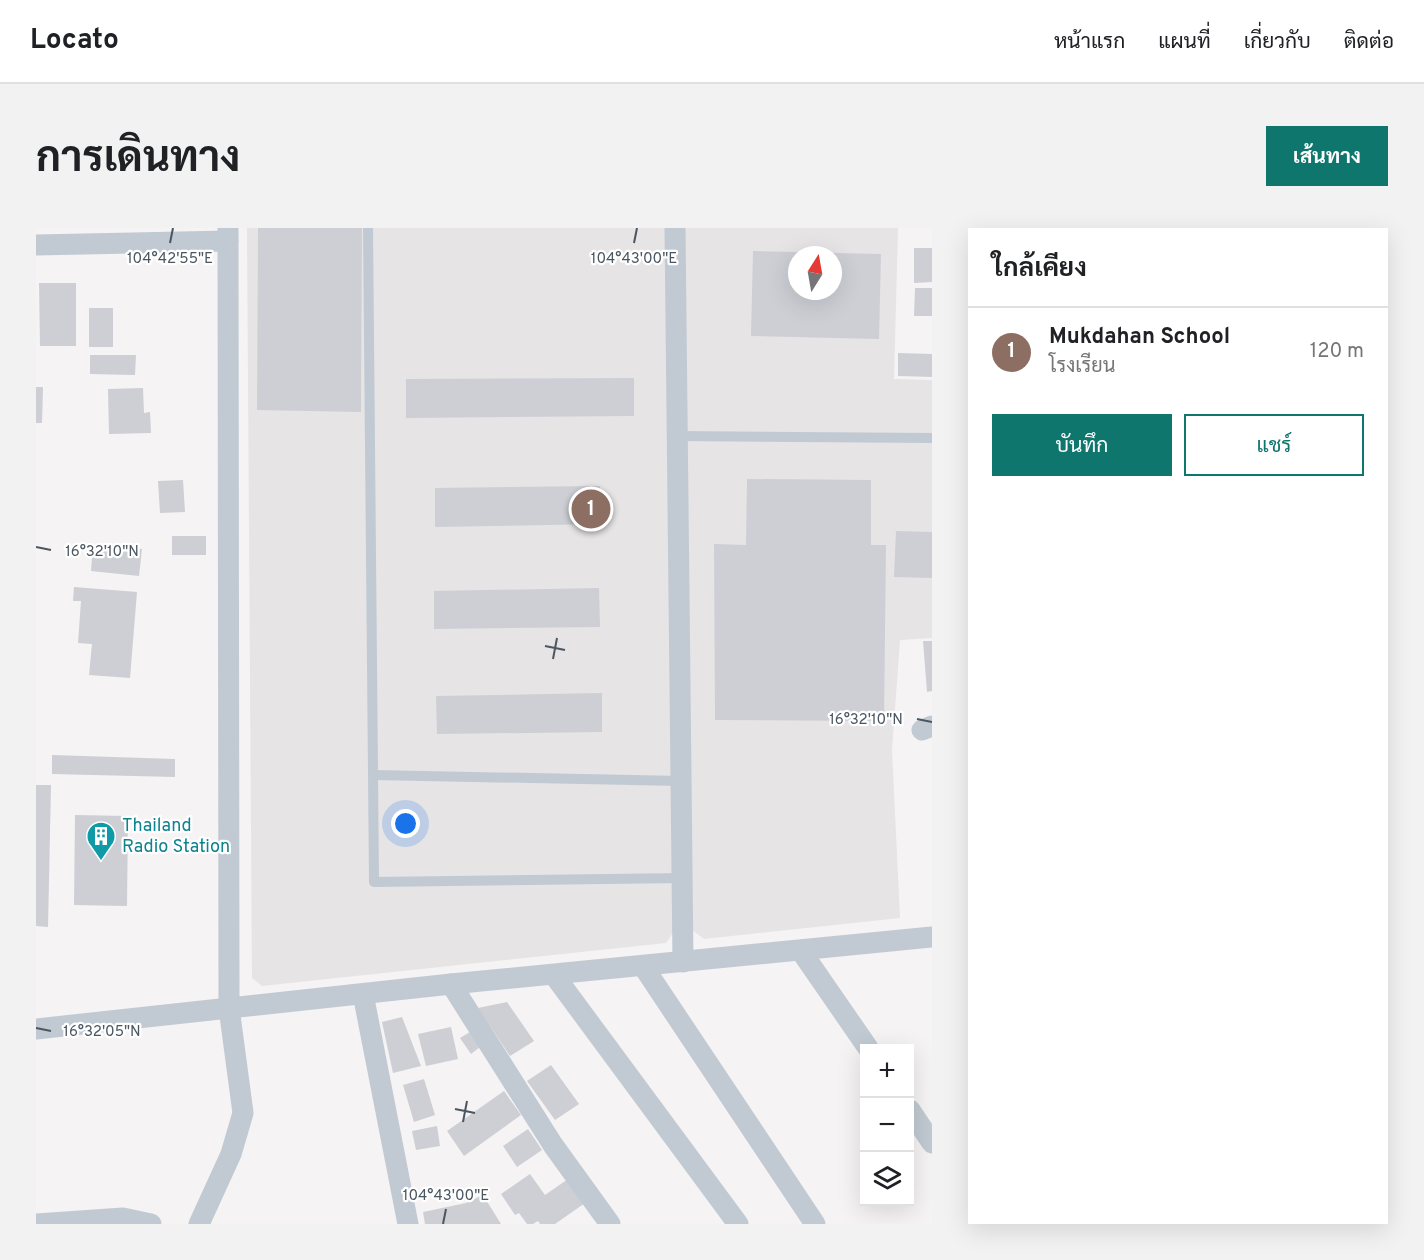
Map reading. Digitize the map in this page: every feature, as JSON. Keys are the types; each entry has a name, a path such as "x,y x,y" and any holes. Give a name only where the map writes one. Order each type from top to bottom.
{"street":[{"path":"675,228 683,962"},
{"path":"36,244 228,235 229,1008 243,1113 231,1154 199,1224"},
{"path":"36,1029 451,984 932,938"},
{"path":"801,951 865,1044"},
{"path":"643,966 815,1224"},
{"path":"554,975 738,1224"},
{"path":"451,984 553,1145 610,1224"},
{"path":"363,994 408,1224"},
{"path":"914,1117 932,1143"},
{"path":"36,1224 123,1218 151,1224"}],"lane":[{"path":"368,228 374,882 683,878"},
{"path":"678,436 932,438"},
{"path":"373,775 682,781"}],"shaded area":[{"path":"247,228 898,228 894,379 932,380 932,638 900,640 892,750 900,918 704,939 691,929 675,930 666,943 262,986 252,978"}],"building":[{"path":"258,228 362,228 361,412 257,410"},
{"path":"914,248 932,248 932,282 914,283"},
{"path":"753,251 788,252 788,300 842,300 842,253 881,254 879,339 751,336"},
{"path":"39,283 76,283 76,346 40,346"},
{"path":"915,288 932,288 932,316 914,316"},
{"path":"89,308 113,308 113,347 89,347"},
{"path":"898,353 932,354 932,377 898,376"},
{"path":"90,355 136,355 135,375 90,374"},
{"path":"634,378 634,416 406,418 406,379"},
{"path":"36,387 43,387 42,423 36,423"},
{"path":"143,388 144,413 150,412 151,433 109,434 108,389"},
{"path":"747,479 871,480 871,545 886,545 884,721 715,720 714,544 746,545"},
{"path":"183,480 185,512 160,513 158,481"},
{"path":"600,486 601,524 435,527 435,488"},
{"path":"896,531 932,532 932,578 894,577"},
{"path":"172,536 206,536 206,555 172,555"},
{"path":"93,545 142,549 139,576 91,571"},
{"path":"74,587 137,592 130,678 89,675 92,644 78,643 81,601 73,601"},
{"path":"599,588 600,627 434,629 434,591"},
{"path":"923,641 932,641 932,691 927,692"},
{"path":"602,693 602,732 437,734 436,696"},
{"path":"52,755 175,759 175,777 52,774"},
{"path":"36,785 51,785 48,927 36,926"},
{"name":"Thailand Radio Station","path":"75,815 128,816 127,906 74,905"},
{"path":"507,1002 534,1041 510,1056 478,1008"},
{"path":"402,1017 421,1066 393,1073 382,1022"},
{"path":"451,1027 458,1059 426,1066 418,1034"},
{"path":"470,1032 480,1047 471,1054 460,1038"},
{"path":"551,1065 579,1104 555,1120 527,1081"},
{"path":"424,1079 435,1115 414,1122 403,1085"},
{"path":"504,1091 521,1115 464,1156 447,1131"},
{"path":"437,1126 440,1146 416,1150 412,1131"},
{"path":"528,1129 542,1150 517,1167 503,1146"},
{"path":"530,1174 545,1195 568,1179 585,1203 555,1224 540,1224 538,1221 527,1224 519,1213 515,1215 501,1194"},
{"path":"483,1195 501,1224 425,1224 423,1212 466,1203"}],"place":[{"name":"Mukdahan School","path":"591,509"},
{"name":"Thailand Radio Station","path":"101,862"}]}
